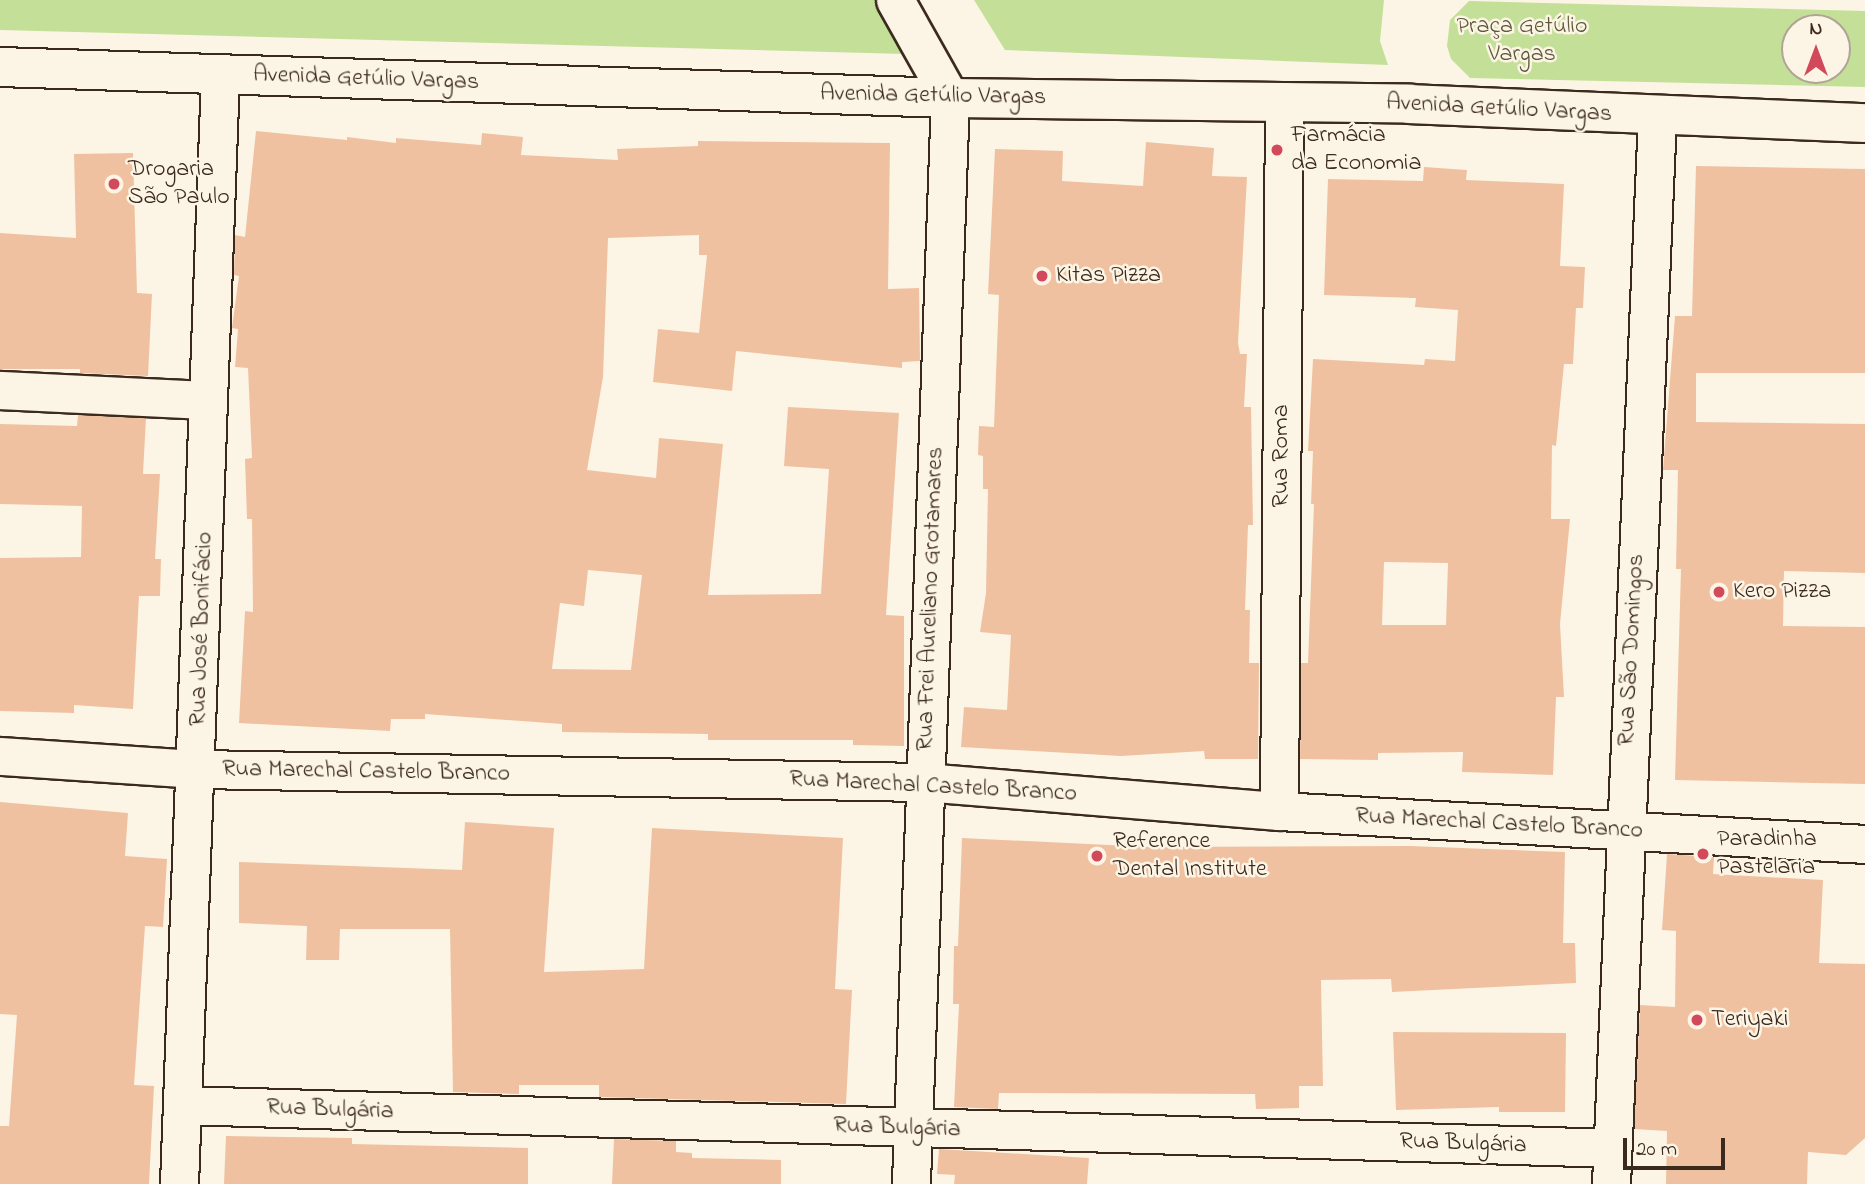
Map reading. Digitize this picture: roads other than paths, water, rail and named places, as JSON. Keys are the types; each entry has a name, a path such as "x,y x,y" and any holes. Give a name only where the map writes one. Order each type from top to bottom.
{"main road":[{"name":"Avenida Getúlio Vargas","path":"0,67 950,98 1284,101 1657,117 1865,122"}],"street":[{"path":"895,0 950,98"},
{"name":"Rua José Bonifácio","path":"179,1184 198,769 220,75"},
{"name":"Rua Frei Aureliano Grotamares","path":"911,1184 950,98"},
{"name":"Rua Roma","path":"1279,811 1284,101"},
{"name":"Rua São Domingos","path":"1611,1184 1623,831 1657,117"},
{"path":"0,390 208,400"},
{"name":"Rua Marechal Castelo Branco","path":"0,756 198,769 924,782 1279,811 1865,844"},
{"name":"Rua Bulgária","path":"182,1105 1611,1148"}],"place":[{"name":"Farmácia da Economia","path":"1277,150"},
{"name":"Drogaria São Paulo","path":"114,184"},
{"name":"Kitas Pizza","path":"1042,276"},
{"name":"Kero Pizza","path":"1719,592"},
{"name":"Paradinha Pastelaria","path":"1703,854"},
{"name":"Reference Dental Institute","path":"1097,856"},
{"name":"Teriyaki","path":"1697,1020"}],"park label":[{"name":"Praça Getúlio Vargas","path":"1522,41"}]}
